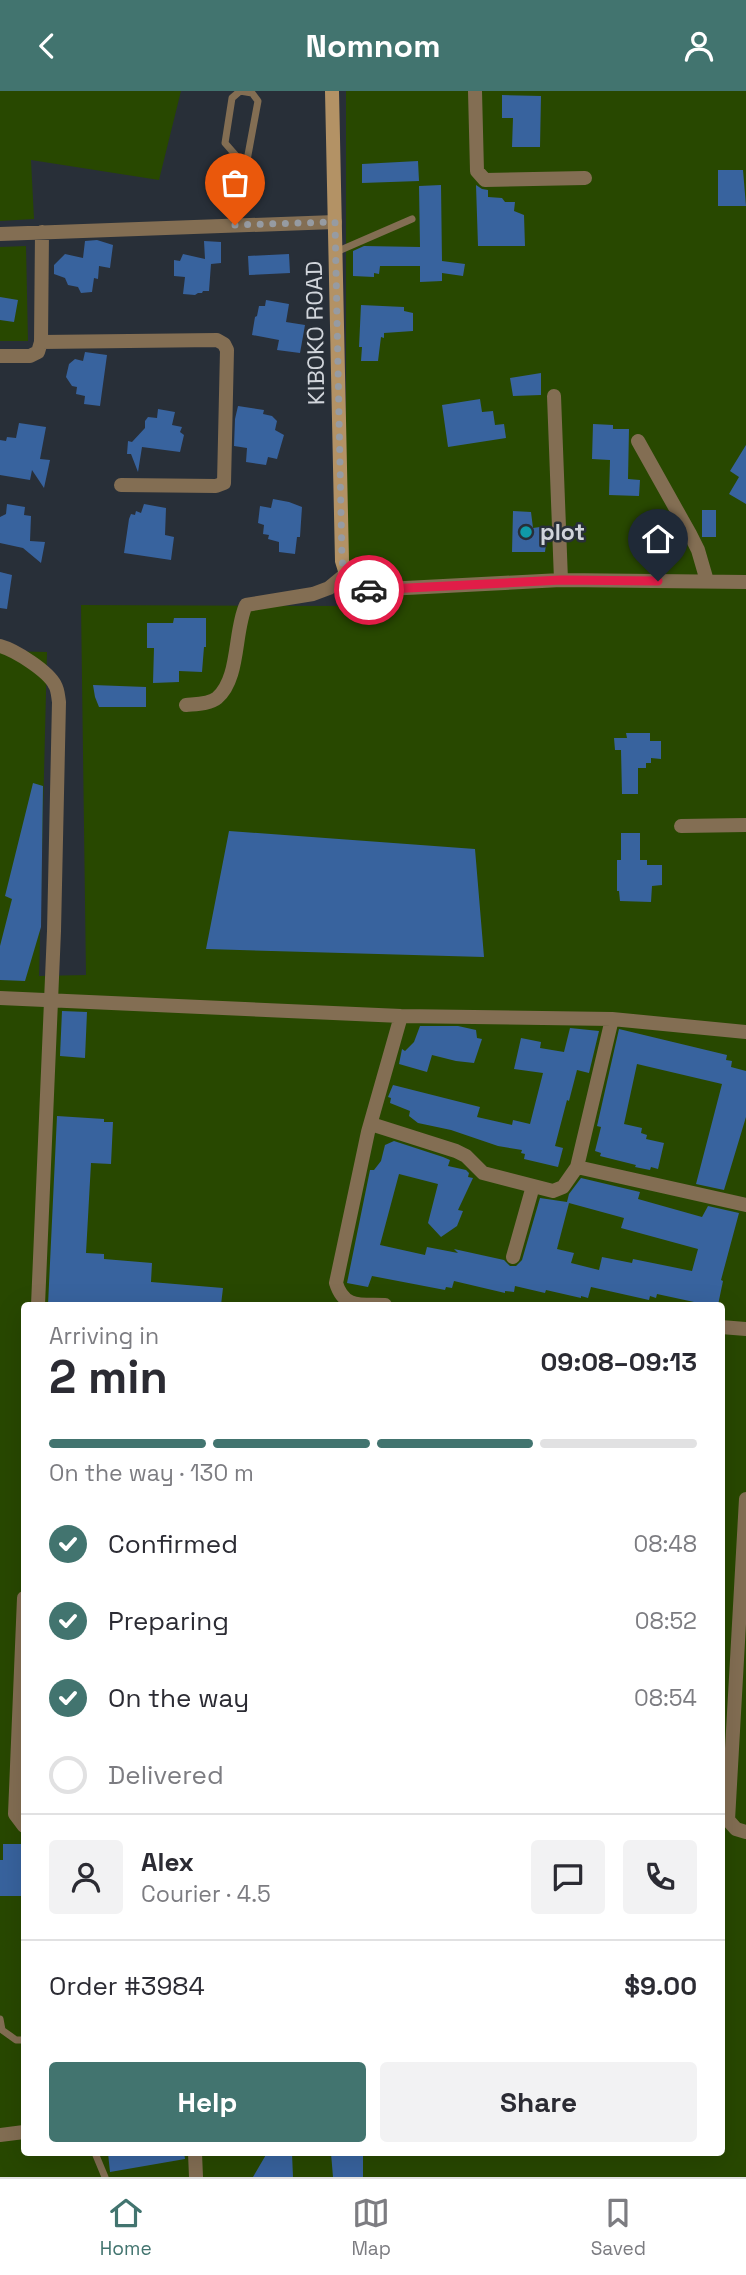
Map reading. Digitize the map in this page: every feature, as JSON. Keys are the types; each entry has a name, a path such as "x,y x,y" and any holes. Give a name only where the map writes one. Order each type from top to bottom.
{"street":[{"name":"KIBOKO ROAD","path":"332,91 342,561 345,574"},
{"path":"475,91 477,171 485,180 586,178"},
{"path":"0,234 335,222"},
{"path":"0,356 30,356 38,352 41,342 42,232"},
{"path":"41,342 217,340 224,344 224,483 216,487 121,485"},
{"path":"554,395 561,580"},
{"path":"638,441 690,534 707,581"},
{"path":"186,705 217,698 225,687 232,669 241,617 246,605 313,594 329,588 345,574 367,590 561,580 746,582"},
{"path":"0,646 20,655 49,676 57,688 59,702 51,999 38,1302"},
{"path":"681,826 746,825"},
{"path":"0,998 401,1016 612,1019 746,1032"},
{"path":"348,1302 340,1295 336,1283 371,1124 401,1016"},
{"path":"371,1124 456,1151 466,1156 483,1173 553,1191 563,1187 577,1167 612,1019"},
{"path":"577,1167 746,1205"},
{"path":"513,1257 533,1186"},
{"path":"725,1327 746,1329"},
{"path":"725,1805 746,1499"},
{"path":"21,1670 15,1814 21,1822"},
{"path":"725,1821 746,1832"},
{"path":"0,2135 21,2132"},
{"path":"195,2156 196,2177"}],"lane":[{"path":"235,225 246,167 258,101 252,93 240,91 232,98 225,143 246,167"},
{"path":"336,252 412,219"},
{"path":"0,2019 2,2030 16,2040 21,2040"},
{"path":"96,2156 105,2177"}],"green space":[{"path":"0,91 181,91 159,180 31,160 34,219 0,221"},
{"path":"346,91 746,91 746,2177 0,2177 0,651 47,652 39,976 86,975 81,605 352,606 352,574 346,574"},
{"path":"26,246 28,341 0,341 0,247"}],"building":[{"path":"502,95 541,96 540,147 512,147 513,118 502,118"},
{"path":"418,161 419,181 362,183 362,164"},
{"path":"718,170 743,170 746,206 718,206"},
{"path":"441,185 442,261 465,264 463,276 442,273 442,281 420,282 420,266 380,266 379,274 374,273 374,277 353,276 353,251 364,246 420,247 419,186"},
{"path":"476,185 488,190 488,197 515,202 514,211 524,215 525,246 478,246"},
{"path":"97,240 113,245 110,268 99,266 98,279 94,278 92,292 81,293 78,287 68,285 65,278 54,274 54,265 65,254 83,258 85,241"},
{"path":"204,241 221,242 221,263 211,264 209,291 195,295 183,294 185,277 174,276 174,260 180,261 183,254 205,259"},
{"path":"289,254 290,273 249,275 248,256"},
{"path":"0,297 18,300 14,322 0,320"},
{"path":"266,300 289,304 286,322 305,325 300,353 277,350 279,340 252,335 259,306 265,306"},
{"path":"361,305 404,307 404,311 413,313 413,331 384,333 384,338 381,337 378,361 361,361"},
{"path":"85,352 107,355 100,406 84,404 85,396 76,394 77,387 72,386 66,377 69,364 75,359 83,361"},
{"path":"541,373 541,395 513,396 510,378"},
{"path":"480,399 482,412 493,411 495,425 504,424 506,438 448,447 442,405"},
{"path":"238,406 264,410 263,414 272,416 277,421 275,430 284,435 277,459 268,457 266,465 246,462 247,448 234,446"},
{"path":"158,409 175,412 172,425 182,427 180,432 184,435 180,452 142,447 138,472 131,454 127,454 128,441 132,442 145,428 148,417 157,418"},
{"path":"19,423 46,427 40,459 50,460 44,488 32,470 30,480 0,475 0,440 6,441 7,437 16,438"},
{"path":"593,424 613,425 613,429 629,429 628,479 640,480 639,496 609,495 610,460 592,459"},
{"path":"746,445 746,504 729,494 739,477 730,471"},
{"path":"273,499 302,507 300,537 297,537 295,554 279,552 279,542 268,539 269,535 263,534 264,525 258,523 260,506 271,508"},
{"path":"7,504 25,507 24,515 31,516 30,541 45,542 41,563 23,548 0,543 0,517 6,514"},
{"path":"144,504 166,508 165,535 174,537 171,560 124,553 131,514 135,515 136,511 141,513"},
{"path":"702,510 716,510 716,537 702,537"},
{"name":"plot","path":"513,511 531,512 533,528 540,527 541,536 547,536 545,552 512,552"},
{"path":"0,572 12,575 7,609 0,608"},
{"path":"174,618 206,618 206,647 202,672 179,671 179,682 153,683 154,648 147,648 147,623 173,623"},
{"path":"93,685 146,687 146,707 99,707"},
{"path":"626,733 650,733 650,741 661,741 661,759 651,758 651,763 646,763 646,768 638,768 638,794 622,794 621,750 615,750 614,738 627,738"},
{"path":"33,783 43,786 41,927 25,981 0,980 0,946 12,899 5,896"},
{"path":"229,831 475,849 484,957 206,949"},
{"path":"621,833 640,833 640,860 647,860 647,865 662,865 662,885 652,886 651,902 620,901 617,891 617,860 621,860"},
{"path":"62,1011 87,1012 85,1058 60,1056"},
{"path":"420,1026 458,1026 476,1030 477,1038 482,1039 474,1063 432,1055 427,1072 399,1064 402,1049 405,1051 414,1042"},
{"path":"570,1028 599,1031 589,1073 577,1070 569,1101 567,1100 555,1146 563,1148 558,1167 524,1159 522,1150 498,1146 451,1130 418,1123 409,1116 410,1111 390,1103 391,1098 388,1097 393,1085 480,1107 477,1117 512,1125 513,1120 530,1124 543,1073 514,1069 521,1038 541,1042 540,1048 564,1052"},
{"path":"619,1029 727,1055 726,1060 732,1061 731,1067 746,1071 746,1117 724,1190 696,1184 722,1084 637,1064 624,1124 642,1128 641,1133 647,1135 646,1139 664,1143 658,1169 635,1167 636,1165 600,1156 601,1153 595,1151 601,1127 597,1126"},
{"path":"57,1116 104,1119 104,1122 113,1122 111,1164 91,1163 86,1253 104,1254 104,1259 152,1263 151,1282 223,1288 221,1302 48,1302"},
{"path":"394,1141 450,1160 448,1166 466,1170 468,1177 473,1178 458,1210 463,1211 457,1226 441,1237 428,1223 438,1184 399,1174 380,1245 425,1255 427,1247 458,1253 454,1249 504,1260 510,1266 516,1266 522,1260 540,1198 567,1202 569,1194 581,1178 640,1192 638,1199 702,1217 708,1206 739,1213 721,1280 719,1302 694,1302 657,1294 656,1298 650,1296 649,1300 591,1287 588,1298 581,1298 515,1286 514,1292 505,1293 454,1281 452,1288 446,1287 445,1290 372,1276 368,1287 347,1283 370,1170 374,1170 381,1161 385,1145","holes":["569,1203 624,1218 621,1228 698,1249 692,1271 633,1259 632,1263 602,1257 599,1270 571,1263 574,1253 557,1249"]},
{"path":"3,1844 21,1844 21,1896 0,1896 0,1860 3,1860"},
{"path":"108,2156 184,2156 185,2159 110,2172"},
{"path":"265,2156 292,2156 293,2177 253,2177"},
{"path":"331,2156 363,2156 363,2177 333,2177"}],"way so far":[{"path":"235,225 335,222 342,561 345,574 353,582 369,590"}],"place":[{"name":"plot","path":"526,532"}],"route":[{"path":"369,590 561,580 658,581"}]}
